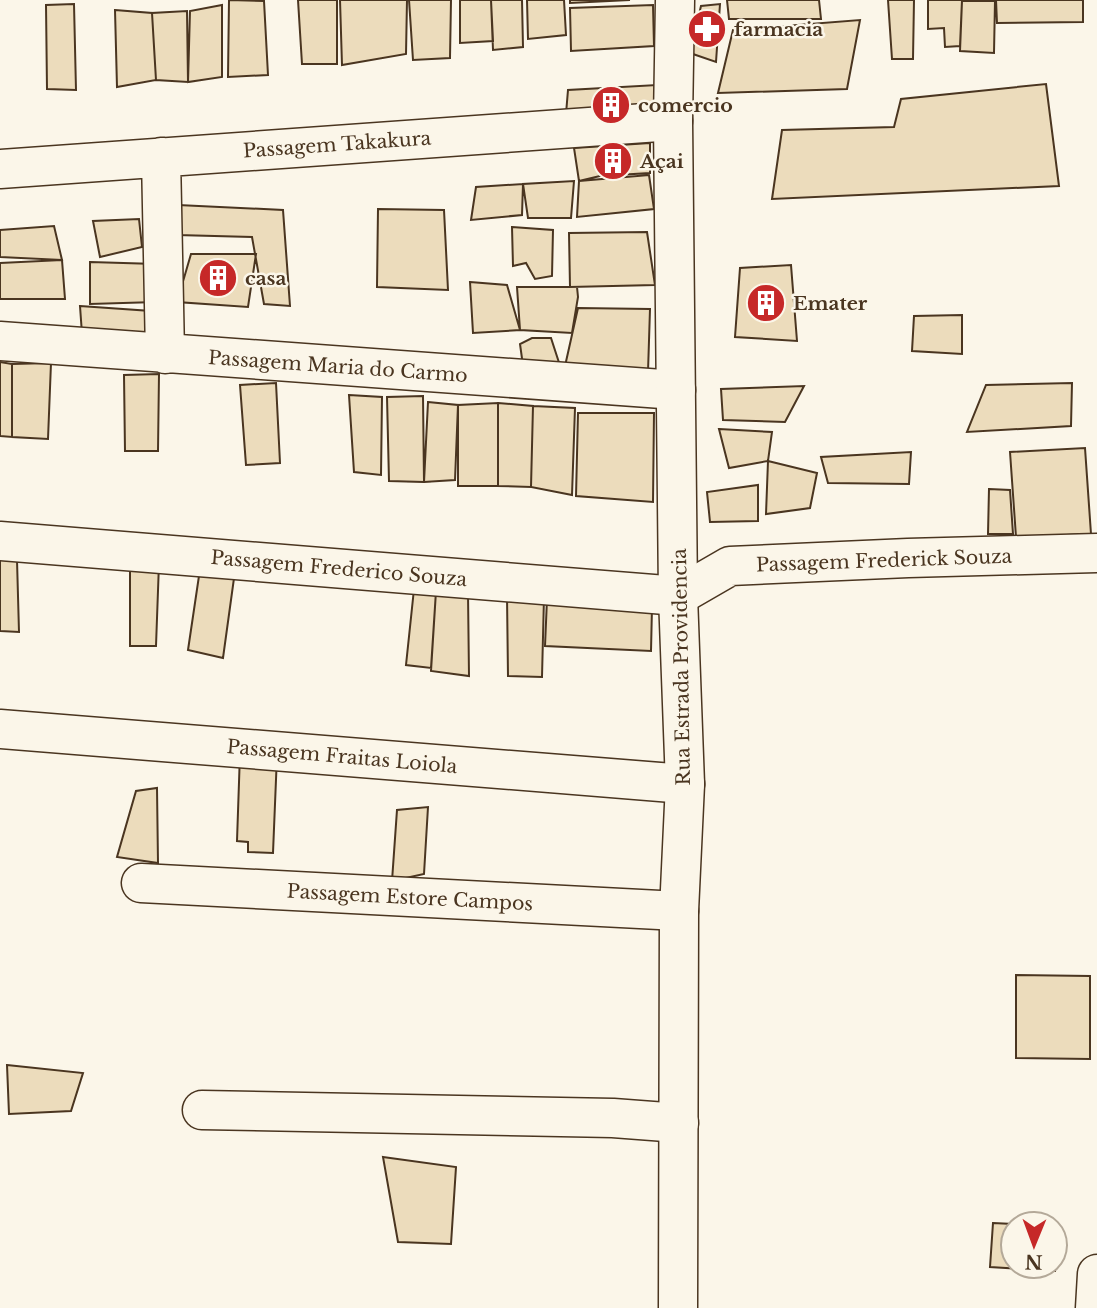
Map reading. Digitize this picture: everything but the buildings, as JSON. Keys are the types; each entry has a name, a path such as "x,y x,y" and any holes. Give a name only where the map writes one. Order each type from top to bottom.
{"street":[{"name":"Rua Estrada Providencia","path":"678,1308 679,911 685,784 678,596 673,121 682,8"},
{"name":"Passagem Takakura","path":"0,169 673,121"},
{"path":"161,157 165,354"},
{"name":"Passagem Maria do Carmo","path":"0,341 676,390"},
{"name":"Passagem Frederico Souza","path":"0,541 678,596"},
{"name":"Passagem Frederick Souza","path":"678,596 730,566 1097,553"},
{"name":"Passagem Fraitas Loiola","path":"0,729 685,784"},
{"name":"Passagem Estore Campos","path":"141,883 679,911"},
{"path":"202,1110 559,1117 679,1123"},
{"path":"1095,1308 1097,1274"}],"place":[{"name":"farmacia","path":"707,29"},
{"name":"comercio","path":"611,105"},
{"name":"Açai","path":"613,161"},
{"name":"casa","path":"218,278"},
{"name":"Emater","path":"766,303"}]}
